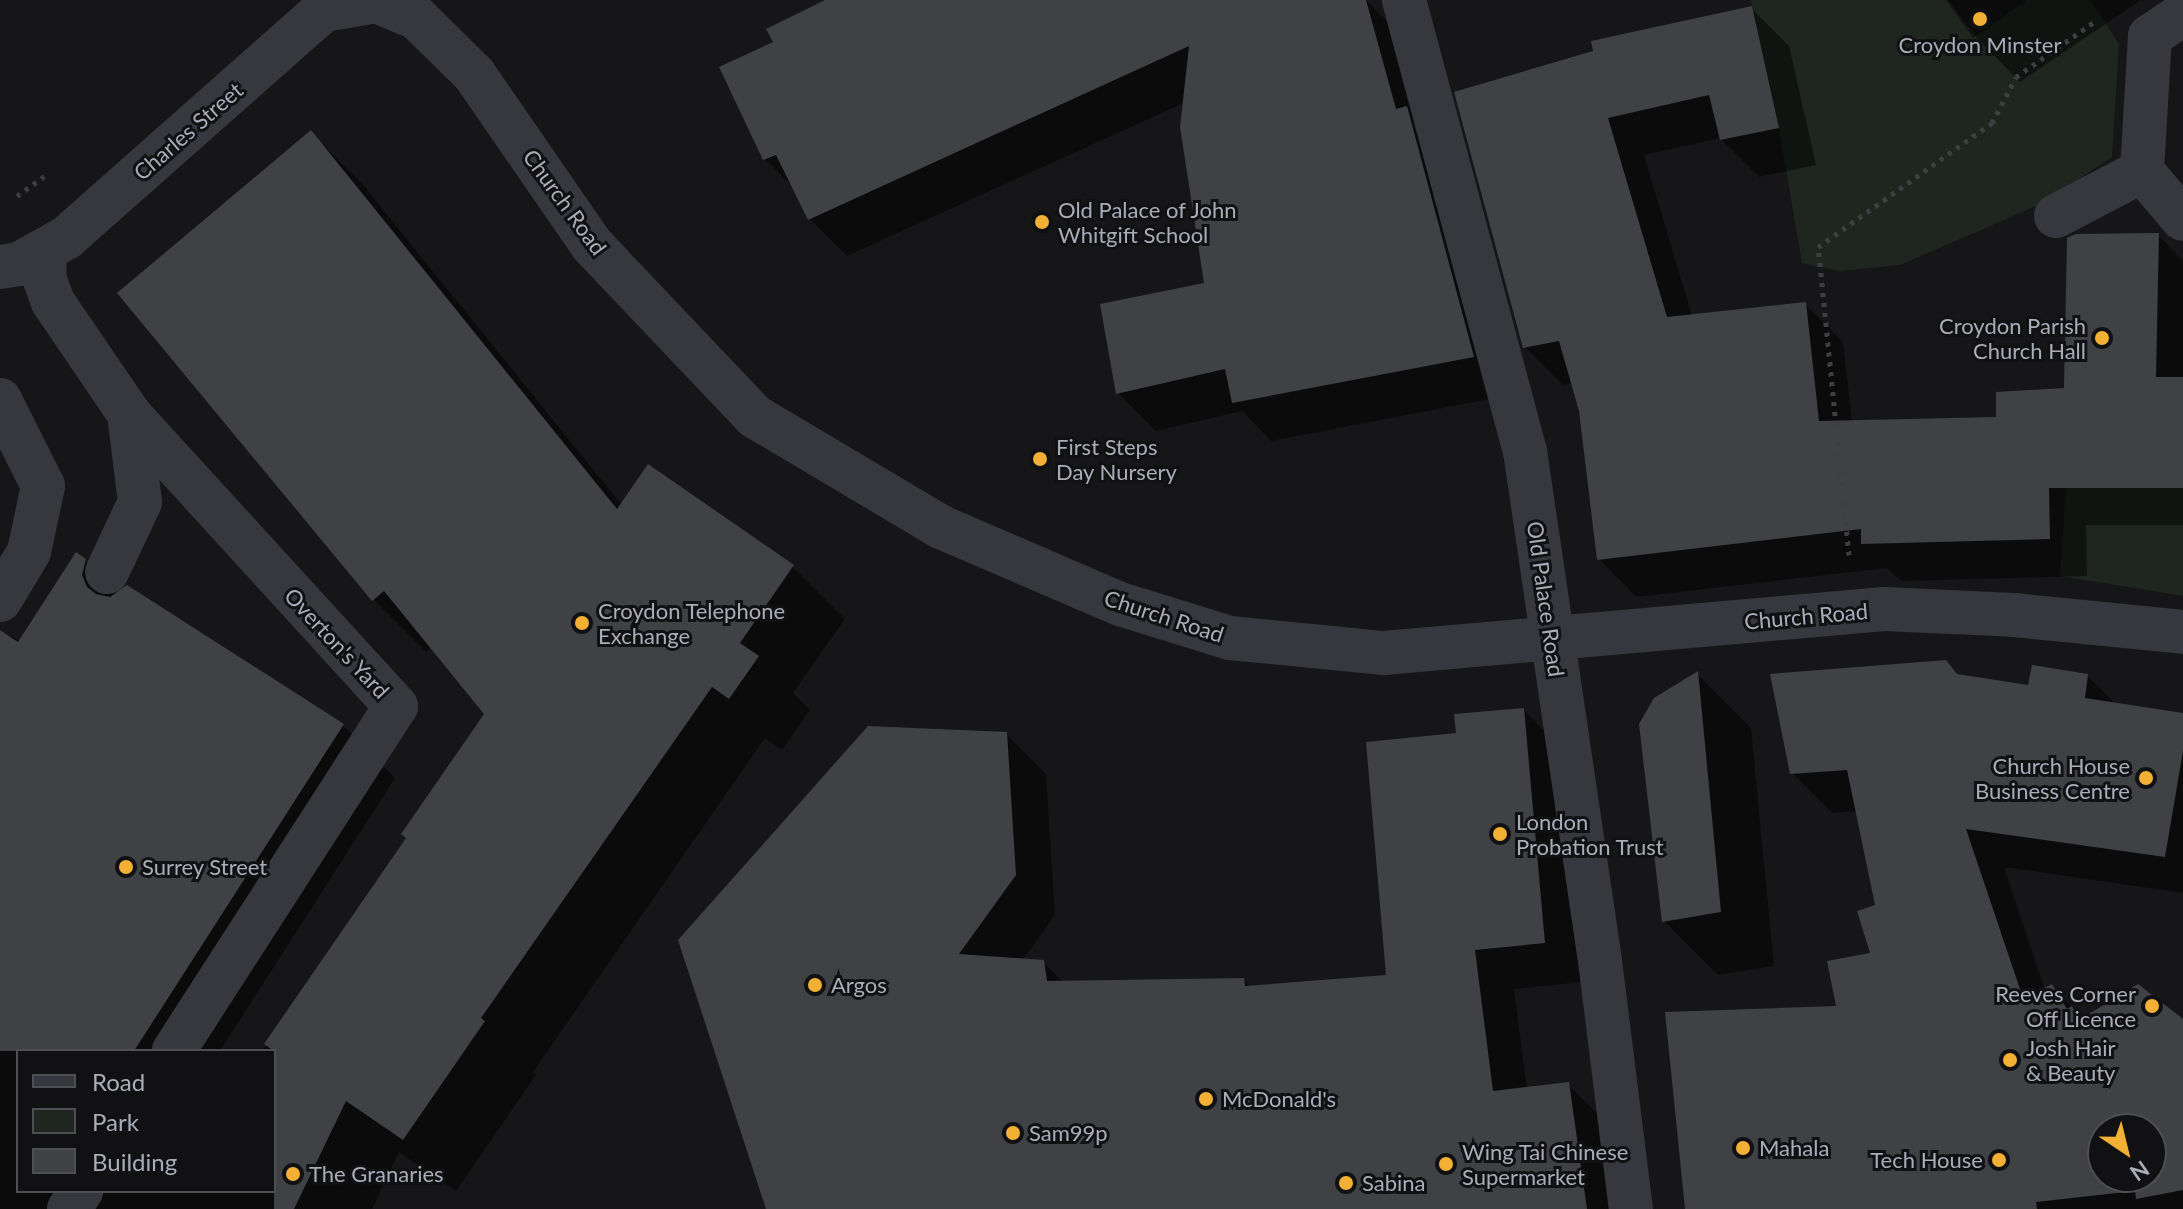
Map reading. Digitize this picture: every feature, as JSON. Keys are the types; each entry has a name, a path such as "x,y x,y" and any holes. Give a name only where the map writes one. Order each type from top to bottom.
{"street":[{"name":"Church Road","path":"376,0 417,18 474,74 592,245 754,416 941,527 1120,604 1230,638 1384,653 1551,635 1884,609 2014,615 2183,632"},
{"name":"Charles Street","path":"0,267 44,253 66,238 324,10 376,0"},
{"name":"Old Palace Road","path":"1404,0 1525,451 1600,961 1631,1209"},
{"path":"2183,14 2150,36 2142,171 2183,219"},
{"path":"2056,216 2142,171"},
{"name":"Overton's Yard","path":"44,253 45,280 53,302 129,414 396,706 175,1049"},
{"path":"0,400 43,486 29,552 0,600"},
{"path":"107,572 140,502 129,414"}],"path":[{"path":"1854,612 1840,442 1818,247 1992,123 2016,77 2101,18"}],"green space":[{"path":"1751,0 1946,0 1973,38 2027,0 2090,0 2119,44 2112,157 2041,204 1900,265 1839,271 1802,263 1779,128"},
{"path":"2066,488 2183,488 2183,596 2060,576"}],"building":[{"path":"825,0 1366,0 1396,109 1407,106 1474,357 1232,403 1225,369 1116,394 1100,304 1204,283 1180,127 1189,46 808,220 776,155 763,160 719,67 773,42 766,29"},
{"path":"1752,6 1779,128 1720,140 1709,95 1608,118 1667,317 1806,302 1819,421 1996,417 1996,392 2064,388 2067,238 2076,234 2159,233 2156,377 2183,377 2183,488 2049,488 2050,539 1861,544 1861,529 1597,560 1579,411 1559,341 1523,348 1454,92 1593,51 1591,41"},
{"name":"Croydon Telephone Exchange","path":"311,130 617,509 648,464 794,565 740,643 759,656 729,699 712,687 481,1018 485,1021 403,1140 346,1101 294,1209 274,1209 276,1049 264,1044 406,838 401,834 484,714 384,591 372,601 117,293"},
{"name":"Surrey Street","path":"76,552 86,559 82,575 87,587 96,594 110,597 127,585 344,724 135,1049 0,1051 0,630 18,642"},
{"path":"1946,660 1957,674 2028,685 2032,665 2088,674 2085,698 2183,713 2183,751 2165,857 1966,829 2023,998 2052,984 2067,1009 2072,1006 2079,1020 2138,984 2183,1019 2183,1190 2136,1199 2135,1193 2167,1193 2167,1113 2087,1113 2087,1193 2117,1193 2036,1202 2037,1209 1685,1209 1665,1012 1836,1006 1827,961 1870,953 1857,911 1875,905 1847,770 1790,774 1770,674"},
{"path":"1698,671 1721,912 1662,922 1639,724 1654,698"},
{"path":"1524,708 1545,943 1475,950 1493,1091 1569,1082 1587,1209 766,1209 678,940 868,726 1007,732 1016,875 959,954 1044,960 1047,981 1244,978 1245,986 1386,975 1366,742 1456,733 1454,714"}],"place":[{"name":"Croydon Minster","path":"1980,19"},
{"name":"Old Palace of John Whitgift School","path":"1042,222"},
{"name":"Croydon Parish Church Hall","path":"2102,338"},
{"name":"First Steps Day Nursery","path":"1040,459"},
{"name":"Croydon Telephone Exchange","path":"582,623"},
{"name":"Church House Business Centre","path":"2146,778"},
{"name":"London Probation Trust","path":"1500,834"},
{"name":"Surrey Street","path":"126,867"},
{"name":"Argos","path":"815,985"},
{"name":"Reeves Corner Off Licence","path":"2152,1006"},
{"name":"Josh Hair & Beauty","path":"2010,1060"},
{"name":"McDonald's","path":"1206,1099"},
{"name":"Sam99p","path":"1013,1133"},
{"name":"Mahala","path":"1743,1148"},
{"name":"Tech House","path":"1999,1160"},
{"name":"Wing Tai Chinese Supermarket","path":"1446,1164"},
{"name":"The Granaries","path":"293,1174"},
{"name":"Sabina","path":"1346,1183"}]}
